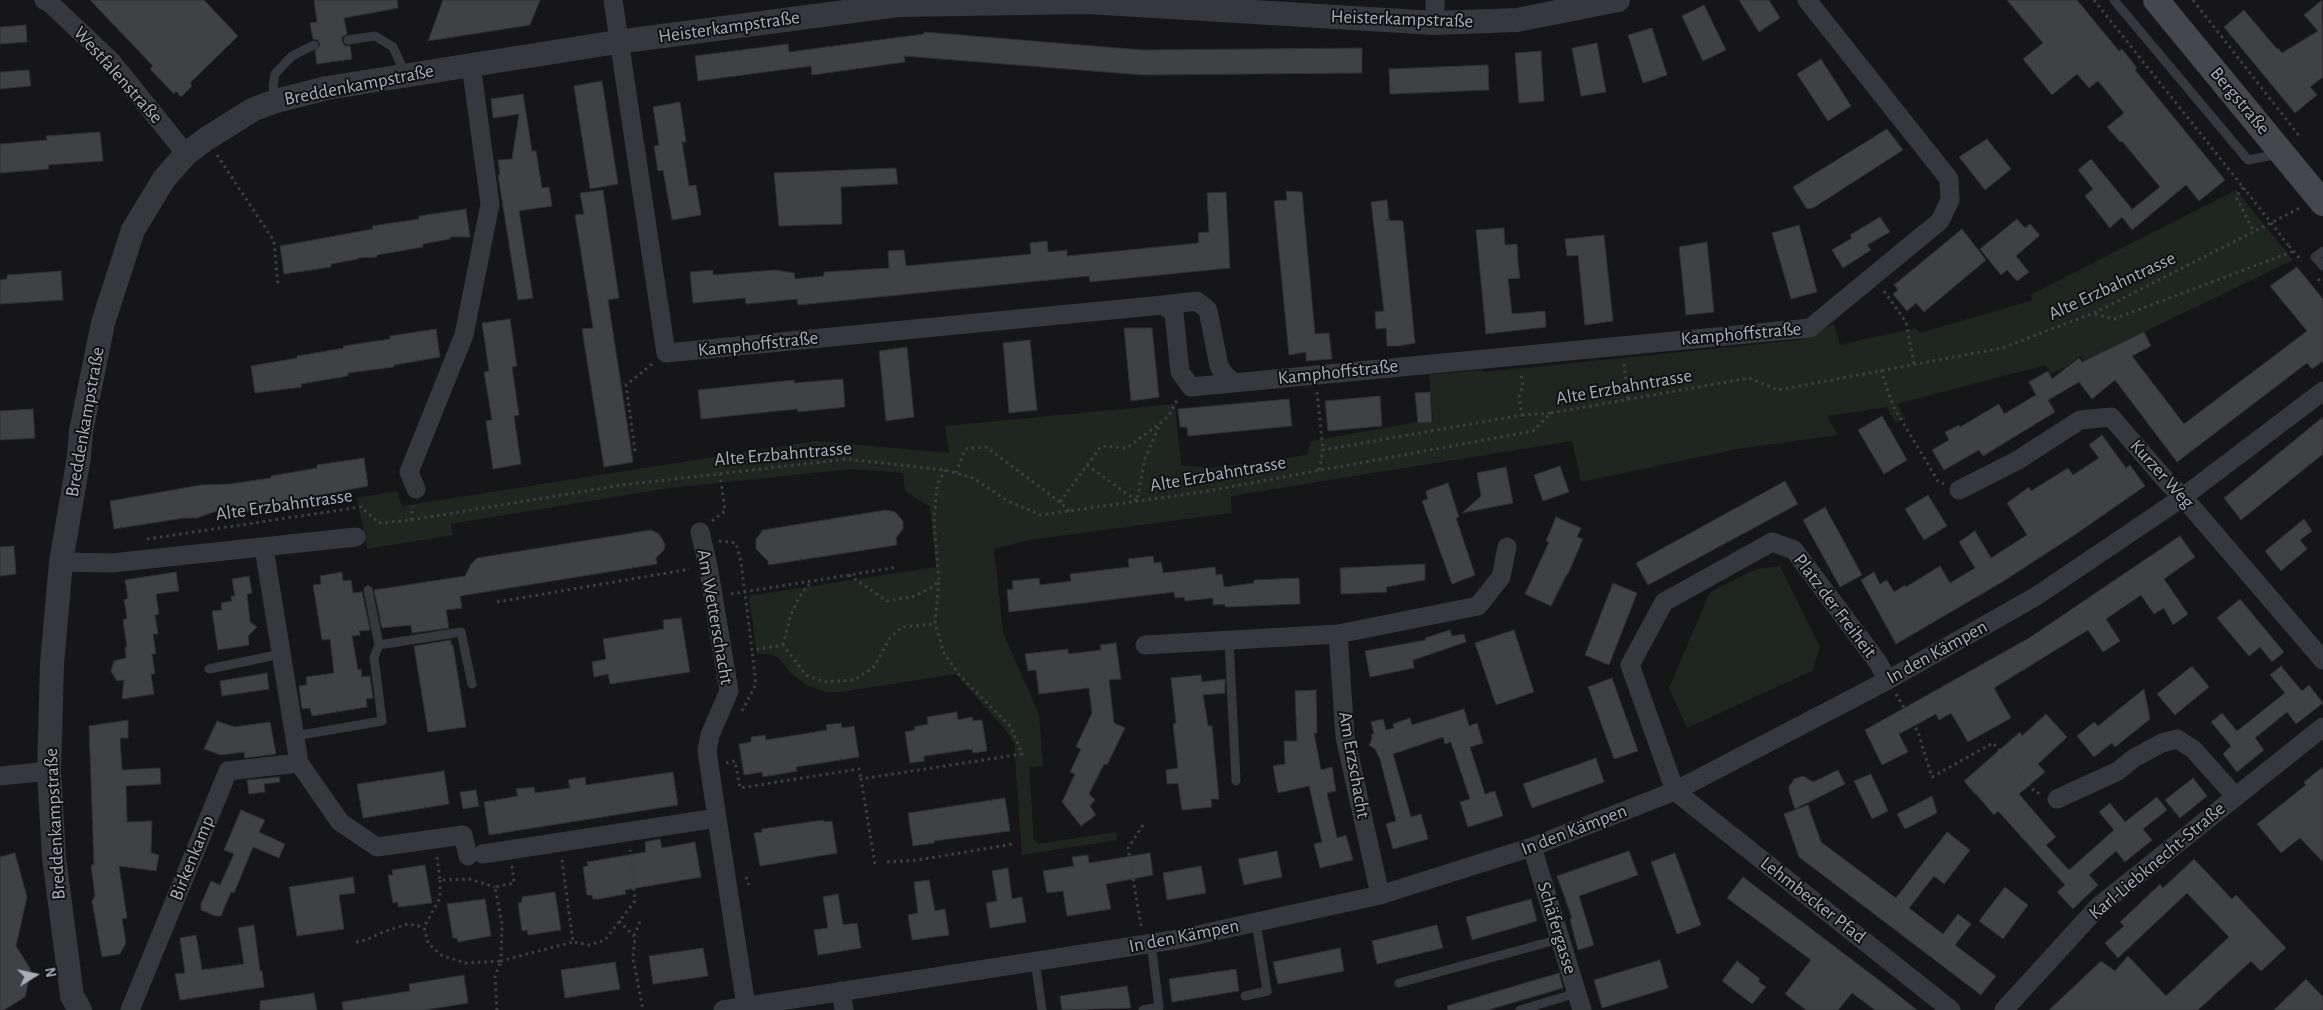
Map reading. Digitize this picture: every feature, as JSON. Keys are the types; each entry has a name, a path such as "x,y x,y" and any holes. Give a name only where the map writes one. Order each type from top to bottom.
{"main road":[{"name":"Bergstraße","path":"2156,0 2293,149 2312,206"}],"street":[{"path":"613,0 666,353"},
{"name":"Heisterkampstraße","path":"618,42 908,4 1088,2 1435,11 1517,20 1618,0"},
{"name":"Kamphoffstraße","path":"1187,382 1191,387 1810,328 1940,221 1950,200 1949,179 1807,0"},
{"name":"Westfalenstraße","path":"49,1 112,62 186,154"},
{"name":"Breddenkampstraße","path":"80,1010 72,996 54,858 49,771 52,664 61,562 79,457 81,431 103,323 133,230 164,179 186,154 254,109 276,101 327,88 618,42"},
{"path":"416,488 409,472 464,335 490,204 471,64"},
{"name":"Kamphoffstraße","path":"666,353 1197,301 1208,310 1219,366 1224,375 1234,383"},
{"path":"1163,305 1174,313 1180,372 1187,382"},
{"name":"In den Kämpen","path":"723,1010 1147,944 1380,895 1532,847 1675,791 1888,680 2035,597 2183,497 2323,391"},
{"name":"Kurzer Weg","path":"1960,490 2018,460 2080,420 2111,417 2170,485 2183,497 2323,660"},
{"name":"Am Wetterschacht","path":"700,532 708,566 729,691 710,735 707,751 746,1006"},
{"path":"61,562 112,563 356,537"},
{"name":"Platz der Freiheit","path":"1675,791 1630,665 1664,602 1772,542 1794,550 1877,661 1888,680"},
{"path":"1146,645 1338,634 1478,606 1501,576 1507,547"},
{"path":"264,548 299,763 340,822 377,847 464,835 475,855 717,818"},
{"name":"Am Erzschacht","path":"1338,634 1345,737 1380,895"},
{"name":"Karl-Liebknecht-Straße","path":"2004,1010 2100,906 2323,727"},
{"path":"2058,799 2118,771 2134,758 2162,743 2177,739 2193,749 2235,796"},
{"name":"Birkenkamp","path":"130,1010 228,771 299,763"},
{"path":"0,776 49,771"},
{"name":"Lehmbecker Pfad","path":"1675,791 1951,1010"},
{"name":"Schäfergasse","path":"1532,847 1579,1001"},
{"path":"841,991 844,1010"}],"lane":[{"path":"2114,0 2248,160 2293,149"},
{"path":"348,40 375,36 393,47 406,76"},
{"path":"276,101 273,86 274,74 292,56 314,45"},
{"path":"2323,251 2315,257 2323,266"},
{"path":"295,736 382,721 374,657 379,645 368,590"},
{"path":"379,645 461,632 472,684"},
{"path":"1229,640 1236,781"},
{"path":"209,669 281,654"},
{"path":"1245,996 1267,992 1256,922"},
{"path":"1399,984 1560,939"},
{"path":"1143,1010 1159,1008 1147,944"},
{"path":"1035,961 1042,1010"},
{"path":"1520,1010 1579,1001"}],"path":[{"path":"2094,0 2289,246"},
{"path":"2193,0 2295,129 2293,149"},
{"path":"206,139 274,241 278,285"},
{"path":"2243,187 2236,197 2254,232"},
{"name":"Alte Erzbahntrasse","path":"143,539 360,506 379,523 411,520 622,485 847,459 945,470 956,473 973,478 1008,502 1041,515 1137,501 1533,432 1551,413 1628,399 1749,378 1778,390 2002,348 2094,314 2254,232 2312,206"},
{"path":"2094,314 2114,319 2294,251"},
{"path":"1874,276 1906,322 1914,364"},
{"path":"1622,346 1628,399"},
{"path":"635,451 626,385 666,353"},
{"path":"1520,355 1523,386 1519,397 1522,415"},
{"path":"1882,370 1893,406 1938,481 1960,490"},
{"path":"1316,374 1323,450 1319,470"},
{"path":"1060,502 1101,446 1127,448 1160,424 1168,417 1187,382"},
{"path":"1323,450 1522,415 1551,413"},
{"path":"1087,465 1137,501 1145,458 1160,424"},
{"path":"956,473 965,449 986,447 1060,502 1069,511"},
{"path":"861,779 1022,754 1011,727 960,676 944,653 935,624 939,580 934,522 937,485 945,470"},
{"path":"720,474 725,503"},
{"path":"700,532 718,541 736,543 741,562 756,684 742,712"},
{"path":"497,602 708,566"},
{"path":"713,596 898,567"},
{"path":"849,575 888,601 915,596 934,586 939,580"},
{"path":"783,645 790,617 799,597 812,581"},
{"path":"783,645 806,675 824,682 854,680 873,668 890,638 902,626 935,624"},
{"path":"752,650 783,645"},
{"path":"1888,680 1918,732 1932,777 1993,743 2036,792 2058,799"},
{"path":"724,756 727,773"},
{"path":"740,788 859,769 875,864"},
{"path":"1145,822 1128,848 1147,944"},
{"path":"434,840 440,880 440,898 424,927 428,943 441,955 465,964 501,962 573,942 589,945 604,940 635,901 628,832"},
{"path":"559,842 573,942"},
{"path":"887,862 918,860 1013,844"},
{"path":"440,880 469,879 495,887 514,883 510,850"},
{"path":"743,869 750,885"},
{"path":"495,887 502,924 501,962 496,976 497,1010"},
{"path":"641,919 634,936 633,958 643,1010"},
{"path":"619,921 634,936"},
{"path":"356,942 408,924 424,927"}],"shaded area":[{"path":"2236,190 2293,260 2084,361 2080,356 2066,367 2051,374 2045,365 1897,404 1906,419 1895,422 1887,407 1827,416 1838,435 1737,449 1581,482 1572,441 1231,496 1232,513 1029,540 994,549 1003,633 1039,714 1043,766 1029,767 1034,840 1038,844 1116,832 1117,840 1022,855 1014,744 1008,733 956,674 841,692 826,692 806,685 790,672 779,658 770,654 757,654 749,596 936,567 930,507 905,491 903,473 852,469 669,488 451,524 453,535 367,549 357,498 397,491 402,506 816,441 949,453 945,426 1175,404 1181,465 1211,468 1307,455 1311,441 1417,422 1433,422 1429,375 1481,370 1484,372 1800,340 1834,324 1840,345 1915,328 1920,333 2033,300 2030,295"},
{"path":"1780,566 1820,647 1812,671 1687,728 1669,688 1710,592 1756,569"}],"building":[{"path":"90,0 204,0 238,36 190,83 192,86 181,97 176,91 174,94 150,69 153,66"},
{"path":"314,0 397,0 398,8 344,18 347,34 342,37 342,41 345,46 350,46 352,59 317,64 315,51 320,45 318,40 313,39 310,23 317,22"},
{"path":"443,0 540,0 530,25 428,41"},
{"path":"1739,0 1769,0 1780,18 1759,32"},
{"path":"2007,0 2077,0 2119,51 2122,49 2137,68 2135,70 2225,180 2199,201 2186,185 2132,230 2122,217 2110,228 2085,196 2093,189 2078,170 2091,159 2132,209 2130,211 2160,187 2122,141 2120,142 2107,127 2124,113 2098,81 2089,88 2077,74 2052,95 2023,59 2043,43"},
{"path":"2322,0 2323,77 2310,87 2317,95 2295,113 2224,27 2244,10 2282,53 2318,31 2304,15"},
{"path":"1704,5 1726,50 1703,61 1682,16"},
{"path":"26,25 27,42 0,44 0,27"},
{"path":"1652,28 1667,75 1643,83 1628,35"},
{"path":"924,32 1142,50 1362,48 1362,73 1142,75 904,56 905,62 812,75 811,66 698,81 695,56 788,44 789,52 924,34"},
{"path":"1597,43 1606,92 1581,96 1572,48"},
{"path":"1541,51 1544,101 1519,103 1515,53"},
{"path":"1821,59 1851,106 1828,121 1797,74"},
{"path":"1488,65 1489,90 1390,94 1389,69"},
{"path":"29,70 31,86 0,89 0,72"},
{"path":"602,81 618,184 590,189 574,86"},
{"path":"523,94 532,151 536,151 542,188 549,187 552,206 519,211 533,298 518,300 498,175 500,175 498,160 512,159 519,114 493,118 491,99"},
{"path":"680,102 686,142 682,142 689,186 696,185 701,215 672,220 663,170 658,171 654,146 659,145 653,107"},
{"path":"1887,129 1903,150 1813,208 1807,209 1793,187"},
{"path":"100,132 103,161 48,165 49,169 0,173 0,144 47,140 46,136"},
{"path":"1987,139 2011,169 1985,190 1959,157"},
{"path":"896,168 898,184 841,187 842,224 779,226 774,173"},
{"path":"603,190 619,298 608,300 633,462 604,467 582,329 593,328 575,215 584,214 580,193"},
{"path":"1286,191 1302,192 1315,334 1329,333 1332,359 1306,361 1306,352 1289,355 1274,201 1287,200"},
{"path":"1226,192 1230,268 1090,282 1089,276 798,305 797,299 746,304 745,298 693,303 690,272 713,270 713,275 775,270 794,273 795,279 824,276 824,272 889,268 888,251 904,250 906,266 1031,254 1030,243 1047,241 1048,252 1067,250 1067,256 1199,243 1198,233 1209,232 1207,193"},
{"path":"1387,200 1389,220 1385,220 1403,221 1415,343 1399,346 1387,346 1386,328 1376,329 1375,312 1384,311 1371,202"},
{"path":"466,209 470,237 450,237 450,239 423,244 423,247 377,255 377,257 358,258 331,264 331,267 284,274 280,246 373,229 372,226 419,219 419,216"},
{"path":"1880,217 1890,232 1867,245 1871,250 1843,268 1832,250 1852,238 1850,235"},
{"path":"2017,219 2025,228 2030,224 2040,235 2016,256 2029,272 2017,281 2007,270 2001,275 1980,249"},
{"path":"1799,225 1817,292 1791,299 1772,233"},
{"path":"1504,228 1505,245 1517,244 1520,278 1508,279 1512,314 1545,311 1546,327 1486,334 1476,230"},
{"path":"1962,229 1986,260 1924,312 1916,303 1907,311 1893,294 1898,290 1894,285"},
{"path":"1604,235 1613,321 1585,325 1578,255 1567,256 1565,239"},
{"path":"1707,242 1714,312 1686,315 1679,247"},
{"path":"2297,267 2323,299 2323,361 2312,369 2307,363 2177,462 2115,380 2092,399 2079,382 2048,400 2055,412 1983,456 1979,450 1944,470 1932,450 1949,440 1945,432 1959,425 1960,427 1999,404 2004,414 2036,395 2029,382 2048,371 2052,379 2079,358 2082,362 2144,332 2151,346 2132,356 2184,424 2307,331 2270,286"},
{"path":"61,271 63,300 0,304 0,280 7,279 7,275"},
{"path":"510,319 517,366 512,367 519,415 514,416 521,464 493,469 486,421 492,420 484,372 489,371 482,323"},
{"path":"1124,328 1152,328 1159,397 1131,401"},
{"path":"436,329 440,357 394,365 394,367 348,373 348,376 301,384 302,387 255,393 251,366 344,348 343,346 390,339 390,336"},
{"path":"1030,340 1037,410 1009,413 1003,343"},
{"path":"907,347 914,417 886,421 879,351"},
{"path":"843,379 845,407 798,412 797,409 701,419 698,390 794,380 794,383"},
{"path":"1430,392 1432,422 1418,423 1415,393"},
{"path":"1380,396 1382,426 1328,431 1325,401"},
{"path":"1289,399 1292,426 1188,436 1187,427 1180,427 1178,409"},
{"path":"33,409 35,438 0,440 0,411"},
{"path":"1882,416 1907,460 1884,474 1858,430"},
{"path":"2323,417 2323,454 2241,520 2224,498"},
{"path":"2102,435 2126,468 2130,465 2145,486 2002,582 1896,644 1861,580 1874,572 1880,584 1887,580 1894,592 1905,585 1906,587 1940,566 1950,583 1975,568 1959,542 1975,531 1991,558 2027,535 2007,503 2029,487 2031,491 2068,468 2073,475 2099,458 2089,445"},
{"path":"364,458 368,486 259,510 229,513 228,507 197,518 184,518 114,529 110,501 201,485 230,484 271,478 271,476 317,468 317,465"},
{"path":"1560,466 1569,492 1543,501 1534,475"},
{"path":"1506,467 1513,503 1462,513 1481,496 1477,473"},
{"path":"1785,481 1798,504 1648,585 1636,563"},
{"path":"1448,483 1459,517 1456,518 1475,575 1452,584 1422,501 1428,499 1426,491"},
{"path":"1928,495 1947,526 1924,540 1905,509"},
{"path":"1825,507 1862,575 1840,587 1803,520"},
{"path":"886,510 895,512 903,521 903,529 896,538 897,545 768,565 768,561 756,549 756,539 763,530"},
{"path":"1556,517 1581,528 1577,537 1583,539 1568,574 1551,606 1525,594 1549,542 1546,541"},
{"path":"2304,519 2312,531 2300,540 2307,549 2281,571 2265,551"},
{"path":"651,530 659,534 665,544 664,550 656,558 657,564 460,596 462,608 446,610 449,628 412,633 411,625 382,628 374,590 465,576 471,564 477,558"},
{"path":"2180,536 2195,557 2164,579 2188,614 2173,625 2164,608 2154,614 2141,595 2106,619 2120,641 2103,652 2088,630 1994,688 2011,718 1968,742 1951,713 1939,720 1936,714 1899,734 1908,752 1882,765 1865,730 2029,638"},
{"path":"14,546 16,574 0,576 0,547"},
{"path":"1153,556 1154,563 1161,562 1163,573 1215,567 1216,575 1222,574 1224,587 1254,583 1254,580 1299,578 1300,604 1225,607 1225,604 1213,605 1213,598 1185,601 1184,597 1175,598 1174,592 1009,612 1007,590 1013,589 1012,581 1039,578 1040,585 1071,581 1070,574 1129,567 1128,559"},
{"path":"1425,564 1425,580 1386,587 1387,592 1341,594 1340,568"},
{"path":"176,572 179,591 156,594 159,614 155,615 158,634 153,634 156,654 152,654 155,674 151,674 154,694 122,699 124,680 117,681 111,671 114,661 126,658 125,647 127,647 123,620 127,618 124,600 128,598 125,580"},
{"path":"342,572 343,581 351,580 353,593 362,592 370,630 359,631 360,635 352,636 358,670 361,669 362,677 370,676 373,698 366,699 367,707 312,716 310,708 302,709 299,686 307,685 306,677 334,673 330,639 322,640 313,585 321,584 320,576"},
{"path":"249,576 252,593 247,594 250,622 257,627 248,636 249,645 218,650 212,611 222,610 221,603 232,601 231,596 235,596 232,579"},
{"path":"1613,583 1637,593 1609,665 1585,655"},
{"path":"2240,599 2284,652 2272,662 2260,647 2249,656 2217,618"},
{"path":"681,618 690,672 610,684 608,674 594,677 592,662 606,659 603,639 664,629 663,620"},
{"path":"1450,630 1452,636 1464,634 1466,642 1413,660 1414,668 1370,677 1365,651 1426,640 1425,638"},
{"path":"1514,630 1534,692 1496,705 1475,643"},
{"path":"451,640 466,727 428,732 414,646"},
{"path":"1116,643 1121,679 1109,680 1114,723 1125,728 1107,765 1104,764 1089,794 1095,800 1090,806 1096,815 1081,826 1062,802 1075,774 1070,772 1081,749 1076,747 1092,713 1089,688 1039,694 1036,670 1028,671 1025,654 1068,649 1068,654 1101,650 1100,645"},
{"path":"2192,666 2209,687 2175,715 2157,694"},
{"path":"2281,666 2302,691 2309,685 2323,703 2296,724 2287,712 2255,738 2264,750 2237,772 2223,754 2231,746 2211,722 2222,713 2237,731 2285,693 2270,675"},
{"path":"267,673 269,689 222,696 220,681"},
{"path":"1201,675 1202,682 1225,679 1225,693 1203,695 1208,726 1212,726 1219,799 1211,799 1212,807 1182,810 1178,783 1167,784 1166,770 1178,768 1173,724 1176,723 1171,678"},
{"path":"1612,678 1638,751 1614,759 1588,687"},
{"path":"2144,689 2150,719 2115,747 2112,743 2094,757 2077,736 2094,722 2098,726"},
{"path":"1316,690 1317,733 1314,733 1321,770 1332,767 1336,791 1327,793 1337,838 1346,835 1353,860 1320,868 1314,844 1322,842 1309,786 1278,793 1273,766 1285,764 1284,741 1297,741 1295,691"},
{"path":"1464,709 1469,726 1477,723 1483,743 1470,747 1485,794 1495,791 1503,816 1468,827 1460,802 1470,799 1451,742 1445,744 1443,737 1393,754 1411,817 1421,814 1428,839 1393,849 1386,824 1396,821 1380,759 1375,749 1369,745 1372,739 1371,735 1374,734 1371,722 1383,719 1386,730 1394,728 1393,724 1410,718 1412,725"},
{"path":"957,712 958,720 972,717 973,721 982,720 987,751 973,753 972,749 924,756 924,761 910,763 905,732 915,730 914,727 928,724 927,717"},
{"path":"2046,714 2067,737 2038,764 2045,772 2019,794 2056,837 2046,845 2069,870 2114,830 2099,812 2110,803 2125,822 2157,797 2167,810 2143,829 2152,840 2125,862 2116,851 2089,875 2098,885 2073,909 2057,892 2065,885 1998,811 1994,815 1977,793 1975,794 1964,781 2020,732 2022,736"},
{"path":"128,720 128,738 120,738 122,770 160,768 161,784 126,786 127,822 152,821 151,853 159,855 156,871 119,866 127,918 122,919 126,943 120,954 102,957 92,901 95,896 91,865 94,865 89,726"},
{"path":"217,721 234,727 270,722 276,754 245,758 244,752 221,755 204,749"},
{"path":"841,723 842,728 854,726 859,757 796,767 797,771 763,777 762,772 744,775 739,744 751,742 751,737 765,735 766,740 827,730 826,725"},
{"path":"1596,758 1604,782 1532,808 1523,784"},
{"path":"2323,767 2323,862 2300,838 2281,853 2257,824 2306,785 2304,782"},
{"path":"1838,770 1845,784 1795,809 1789,791 1789,787 1794,779 1803,776 1813,782"},
{"path":"444,771 449,804 363,818 357,784"},
{"path":"673,772 678,805 489,835 484,802 518,796 516,789 534,787 535,793 570,788 568,780 585,777 586,785"},
{"path":"1871,774 1888,811 1872,819 1854,781"},
{"path":"279,777 280,782 264,784 265,792 249,794 247,780"},
{"path":"2193,778 2207,796 2180,818 2165,800"},
{"path":"476,790 479,806 463,809 460,792"},
{"path":"1932,796 1937,813 1905,829 1897,814"},
{"path":"1005,798 1010,831 934,841 934,843 913,846 908,813"},
{"path":"1808,805 1821,842 1896,898 1947,832 1970,850 1944,884 1934,876 1909,908 1943,934 1958,914 1971,924 1955,945 1996,976 1981,995 1799,857 1784,814"},
{"path":"241,810 265,820 259,832 285,844 279,858 253,847 234,893 231,892 221,916 215,916 201,910 201,904 211,881 220,885 234,854 224,850"},
{"path":"823,820 824,822 832,821 837,853 760,866 754,833 762,832 762,829"},
{"path":"660,839 662,848 695,842 701,877 625,890 626,894 599,899 593,899 592,895 587,895 583,867 588,866 587,862 646,852 645,842"},
{"path":"1277,851 1282,877 1244,885 1238,859"},
{"path":"1629,851 1638,875 1579,896 1594,945 1578,950 1570,919 1572,918 1557,876"},
{"path":"15,853 27,897 16,946 31,970 25,997 4,1010 0,1010 0,857"},
{"path":"1150,853 1153,875 1106,884 1111,909 1067,916 1063,891 1047,893 1043,871 1074,866 1072,857 1088,855 1089,863"},
{"path":"1675,853 1701,925 1677,934 1651,862"},
{"path":"2194,859 2232,899 2236,895 2286,948 2261,971 2251,961 2198,1010 2049,1010 2101,961 2115,971 2128,956 2166,996 2229,937 2187,893 2118,958 2105,943 2124,926 2120,922 2160,884 2163,888"},
{"path":"425,865 432,903 398,907 398,902 393,903 388,875 393,875 392,870"},
{"path":"1201,866 1206,893 1167,900 1163,873"},
{"path":"1008,868 1012,899 1022,897 1026,922 990,928 986,903 997,901 992,871"},
{"path":"353,877 355,893 339,895 344,929 297,936 289,887"},
{"path":"1743,877 1917,1010 1875,1010 1852,993 1838,1010 1806,1010 1785,994 1811,960 1727,898"},
{"path":"929,880 935,911 945,909 949,935 912,940 908,915 918,913 914,882"},
{"path":"2005,887 2028,905 2003,939 1979,921"},
{"path":"555,892 561,930 528,935 527,930 522,931 518,903 522,902 522,897"},
{"path":"838,894 843,925 857,923 861,948 818,955 814,930 828,928 823,897"},
{"path":"485,899 491,936 458,942 457,938 453,938 447,904"},
{"path":"1531,899 1537,921 1472,940 1466,917"},
{"path":"254,925 264,987 180,1000 175,974 185,973 180,938 196,935 202,970 244,964 238,928"},
{"path":"1437,925 1443,948 1377,964 1372,941"},
{"path":"703,948 708,976 653,984 649,956"},
{"path":"1340,948 1344,971 1278,984 1273,962"},
{"path":"1660,960 1668,988 1602,1008 1594,980"},
{"path":"1737,961 1760,979 1758,981 1766,987 1752,1004 1722,981"},
{"path":"615,962 620,989 565,998 561,970"},
{"path":"1236,969 1239,991 1172,1002 1169,979"},
{"path":"1559,973 1563,988 1488,1010 1448,1010 1447,1006"},
{"path":"464,975 468,1003 425,1010 343,1010 342,1002 410,991 409,984"},
{"path":"2306,979 2323,997 2323,1010 2274,1010"},
{"path":"1127,986 1131,1008 1062,1010 1060,996"},
{"path":"314,993 317,1010 260,1010 260,1001"}]}
